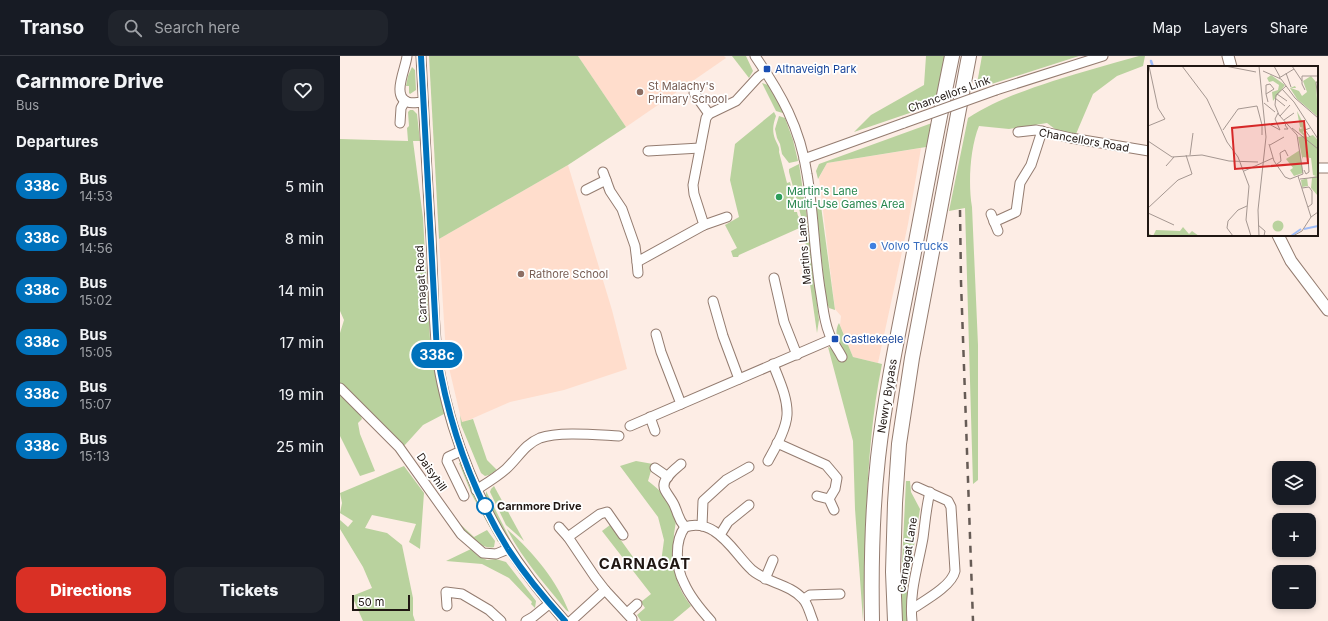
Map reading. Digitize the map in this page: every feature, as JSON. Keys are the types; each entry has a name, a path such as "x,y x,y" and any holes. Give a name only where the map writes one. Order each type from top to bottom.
{"highway":[{"name":"Newry Bypass","path":"872,621 872,568 875,501 878,459 884,413 931,158 952,56"},
{"name":"Newry Bypass","path":"895,621 893,572 895,503 900,444 912,358 969,56"}],"street":[{"path":"407,56 400,94 405,101 410,103 424,102"},
{"name":"Carnagat Road","path":"421,56 437,353 449,410 461,451 476,490 508,549 528,577 565,621"},
{"name":"Martins Lane","path":"755,56 766,71 795,125 804,159 814,219 819,281 825,319 828,331 842,357"},
{"name":"Chancellors Link","path":"804,159 996,90 1103,56"},
{"path":"1228,56 1231,66"},
{"path":"708,114 736,101 758,77 766,71"},
{"path":"694,93 708,114 693,185 704,225"},
{"path":"400,123 401,108 405,101"},
{"name":"Chancellors Road","path":"1018,132 1036,130 1071,138 1148,151"},
{"path":"998,231 992,218 1016,212 1020,183 1031,165 1042,131"},
{"path":"648,151 700,148"},
{"path":"586,190 605,176 610,191 622,209 635,246 638,273"},
{"path":"637,262 704,225 727,217"},
{"path":"1278,236 1291,261 1328,310"},
{"path":"774,278 784,322 797,355"},
{"path":"713,301 723,336 739,379"},
{"path":"656,334 661,352 681,404"},
{"path":"630,426 832,339"},
{"path":"768,461 777,443 787,416 787,407 781,384 773,364"},
{"name":"Daisyhill","path":"340,388 399,446 461,534 483,553 496,554 508,549"},
{"path":"650,417 655,431"},
{"path":"476,490 508,468 526,446 539,438 556,434 619,436"},
{"path":"777,443 826,465 836,478 835,489 829,499"},
{"path":"461,451 448,457 447,461 464,496"},
{"path":"680,464 664,482 664,488 675,507 679,520 685,527"},
{"path":"702,526 703,500 726,480 749,467"},
{"path":"655,468 668,477"},
{"path":"912,609 947,584 954,575 955,571 951,507 948,501 917,487"},
{"name":"Carnagat Lane","path":"912,621 914,579 923,539 926,509 930,492"},
{"path":"817,496 829,499"},
{"path":"829,499 834,510"},
{"path":"720,535 728,522 749,505"},
{"path":"568,537 600,514 607,512 623,535"},
{"path":"711,621 683,583 679,568 678,549 680,533 685,527 692,525 702,526 713,530 720,535 752,570 765,579 796,593 804,599 810,620"},
{"path":"560,527 605,590 629,616 637,604"},
{"path":"765,579 773,560"},
{"path":"571,621 605,590"},
{"path":"448,606 446,592 462,594 489,610 500,621"},
{"path":"804,599 810,595 840,594"},
{"path":"526,621 533,618 550,604"}],"shaded area":[{"name":"St Malachy's Primary School","path":"578,56 724,56 726,58 626,127"},
{"path":"921,148 908,224 878,363 853,357 840,325 841,316 835,309 819,178 827,163"},
{"name":"Rathore School","path":"568,165 612,310 627,369 564,390 510,402 462,423 446,355 439,239"}],"green space":[{"path":"429,56 578,56 626,127 568,165 439,239"},
{"path":"732,56 746,56 753,71 749,78"},
{"path":"926,56 947,56 939,103 854,132 871,115 924,85"},
{"path":"982,56 1079,56 976,89"},
{"path":"1139,56 1145,56 1143,66 1117,76 1093,94 1076,134 1059,132 1047,123 1009,129 979,126 972,155 970,177 978,345 978,480 973,484 965,208 949,211 968,118 998,101 1053,81"},
{"path":"412,67 415,70 416,90 410,94 409,86 406,86"},
{"path":"762,83 771,86 786,114 776,111"},
{"path":"413,110 417,114 420,141 413,141 423,218 431,356 454,446 444,414 423,425 404,446 340,383 340,333 344,320 340,311 340,139 408,141 408,112"},
{"path":"774,112 776,116 773,133 779,147 787,183 790,182 796,207 794,212 797,212 800,218 807,220 819,320 817,333 808,270 804,226 739,255 738,257 733,257 731,251 737,248 725,225 739,217 730,180 735,144"},
{"path":"779,116 785,118 793,140 798,161 789,163 782,154 775,129"},
{"path":"932,123 926,147 827,163 818,179 816,171 819,164"},
{"path":"799,164 807,217 801,216 789,172 789,169"},
{"path":"821,206 835,310 829,308 826,300 816,207"},
{"path":"839,323 853,357 882,364 876,396 869,460 863,621 855,509 853,441 828,347 833,349 841,359 847,358 840,345 836,332"},
{"path":"340,393 358,410 362,419 358,423 360,434 375,471 360,476 340,436"},
{"path":"460,415 462,422 473,419 487,460 497,470 489,475 485,476 481,473 461,425"},
{"path":"636,461 653,464 648,481 668,499 676,515 673,554 675,572 680,589 691,606 673,621 641,621 637,615 645,608 641,602 651,594 602,531 610,525 638,564 660,570 664,540 658,517 620,466"},
{"path":"459,463 461,463 478,503 498,542 472,495"},
{"path":"404,466 424,493 420,549 409,542 416,524 372,515 365,528 387,533 402,545 413,598 413,615 415,621 363,621 352,596 372,588 363,567 340,529 340,520 348,527 353,521 340,513 342,503 340,493"},
{"path":"906,481 910,481 911,492 920,509 907,589 908,621 902,621 901,583"},
{"path":"494,486 524,541 506,525 490,492"},
{"path":"486,491 514,547 536,579 566,615 554,603 522,562 487,502"},
{"path":"459,523 474,537 487,530 495,541 494,547 479,544 464,531"},
{"path":"507,529 526,547 543,567 558,589 569,612 527,561"},
{"path":"471,549 478,556 487,560 496,559 506,562 536,601 535,608 531,604 532,602 509,578 482,564 446,561"}],"waterway":[{"path":"1151,61 1153,66"}],"railway":[{"path":"960,210 961,282 973,621"}],"bus line":[{"name":"338c","path":"421,56 437,353 449,410 466,465 476,490 492,520 508,549 528,577 565,621"}],"place":[{"name":"Altnaveigh Park","path":"767,69"},
{"name":"St Malachy's Primary School","path":"640,92"},
{"name":"Martin's Lane Multi-Use Games Area","path":"779,197"},
{"name":"Volvo Trucks","path":"873,246"},
{"name":"Rathore School","path":"521,274"},
{"name":"Castlekeele","path":"835,339"},
{"name":"Carnmore Drive","path":"485,506"}],"district":[{"name":"CARNAGAT","path":"645,563"}]}
